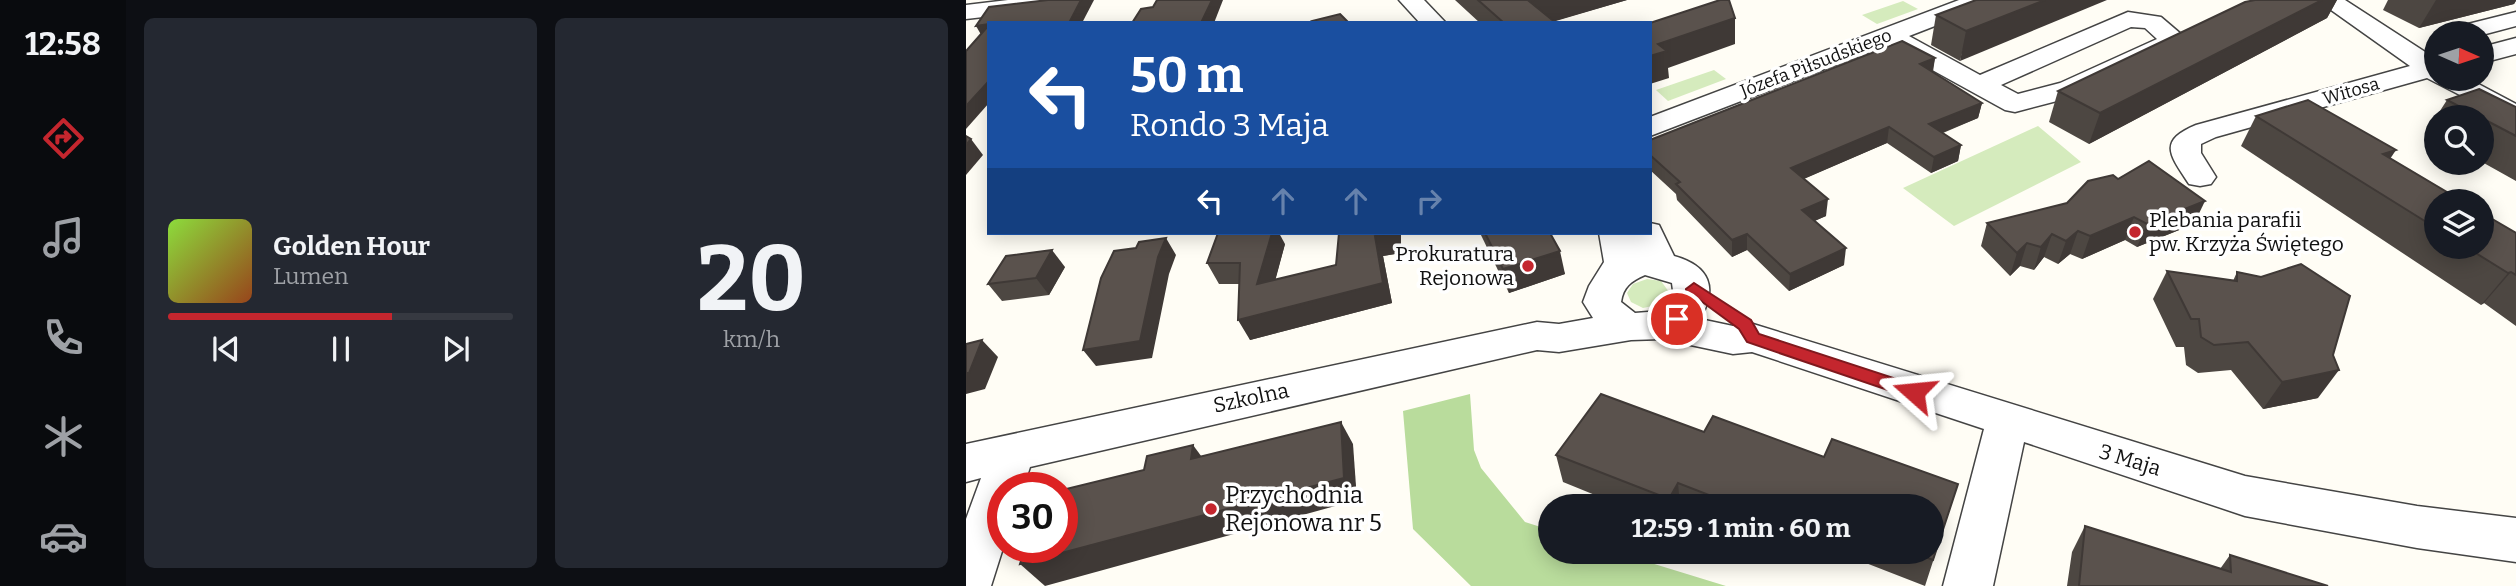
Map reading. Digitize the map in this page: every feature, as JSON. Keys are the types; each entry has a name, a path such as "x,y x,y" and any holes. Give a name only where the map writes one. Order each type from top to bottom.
{"street":[{"path":"966,12 974,0"},
{"path":"966,12 1071,0"},
{"path":"1411,0 1432,21"},
{"name":"Józefa Piłsudskiego","path":"1652,126 1981,0"},
{"path":"2329,0 2424,63"},
{"path":"1888,35 1979,85 2015,104 2070,89 2175,40 2152,22 2128,19 1979,85"},
{"path":"2494,25 2516,19"},
{"path":"2494,52 2516,46"},
{"name":"Witosa","path":"2200,177 2186,153 2186,139 2294,107 2424,75"},
{"path":"2472,91 2516,115"},
{"path":"2294,107 2327,127"},
{"path":"1617,235 1623,251 1623,261 1602,302 1615,320 1647,326 1687,311 1694,299 1694,289"},
{"path":"1611,280 1644,263 1653,248"},
{"name":"3 Maja","path":"1653,248 1681,271 1694,289 1745,325 1753,338"},
{"name":"Szkolna","path":"1537,336 1552,324 1590,303 1611,280"},
{"name":"Szkolna","path":"966,463 1537,336 1559,338 1647,326"},
{"name":"3 Maja","path":"1647,326 1733,340 1753,338 2007,422 2245,496 2417,527 2516,540"},
{"path":"1968,586 2007,422"},
{"path":"966,586 1013,452"}],"green space":[{"path":"1903,1 1918,9 1877,24 1862,15"},
{"path":"1714,70 1726,79 1668,101 1656,90"},
{"path":"2038,126 2081,162 1954,226 1903,188"},
{"path":"1647,279 1661,281 1669,292 1662,304 1643,308 1631,302 1627,293 1633,284"},
{"path":"1470,394 1474,450 1481,468 1525,522 1538,526 1538,564 1654,564 1726,586 1471,586 1413,529 1403,411"}],"building":[{"path":"1048,0 1081,0 1070,21 987,21 987,24 976,26 989,7"},
{"path":"1157,0 1212,0 1202,21 1133,21 1141,9 1153,7"},
{"path":"1478,0 1534,0 1529,1 1554,21 1502,21"},
{"path":"1720,0 1729,0 1735,18 1658,44 1667,51 1652,55 1652,22"},
{"path":"1976,0 2045,0 1966,31 1936,15"},
{"path":"2322,0 2100,113 2058,91 2245,2"},
{"path":"1340,14 1347,21 1312,21"},
{"path":"987,27 987,83 966,106 966,51"},
{"path":"1902,41 1935,58 1920,64 1982,103 1929,124 1961,145 1934,157 1889,127 1791,168 1828,199 1802,210 1846,248 1790,274 1747,234 1732,240 1676,184 1680,182 1652,157 1652,139"},
{"path":"2473,91 2483,91 2516,107 2516,136 2494,125 2494,105 2457,105 2447,100"},
{"path":"2308,100 2396,150 2383,154 2442,189 2424,189 2424,221 2256,116"},
{"path":"2149,161 2205,201 2147,224 2134,217 2090,236 2078,231 2066,241 2052,234 2041,247 2027,243 2017,253 1987,223 2067,203 2088,181 2113,175 2118,179"},
{"path":"2494,220 2516,233 2516,275 2485,259 2494,259"},
{"path":"1217,235 1271,235 1257,284 1336,265 1339,235 1381,235 1375,236 1383,283 1238,320 1240,263 1207,263"},
{"path":"1486,235 1551,235 1560,251 1503,269"},
{"path":"1166,238 1158,257 1140,341 1083,350 1101,278 1114,251 1136,248 1139,242"},
{"path":"1052,250 1036,278 988,284 1006,256"},
{"path":"2301,264 2350,296 2333,355 2339,370 2282,382 2248,342 2214,345 2201,337 2199,319 2191,319 2167,271 2237,281 2237,272 2261,277"},
{"path":"982,340 969,373 966,373 966,344"},
{"path":"1601,394 1704,432 1713,416 1824,457 1832,439 1958,484 1944,527 1944,494 1706,494 1678,483 1672,494 1656,494 1556,455"},
{"path":"1341,422 1344,478 1078,549 1078,486 1144,470 1147,456 1193,445 1191,459"},
{"path":"2085,526 2231,572 2230,555 2328,586 2079,586"}],"place":[{"name":"Plebania parafii pw. Krzyża Świętego","path":"2135,232"},
{"name":"Prokuratura Rejonowa","path":"1528,266"},
{"name":"Przychodnia Rejonowa nr 5","path":"1211,509"}],"route":[{"path":"1677,319 1687,311 1694,299 1694,289 1745,325 1753,338 1914,392"}]}
